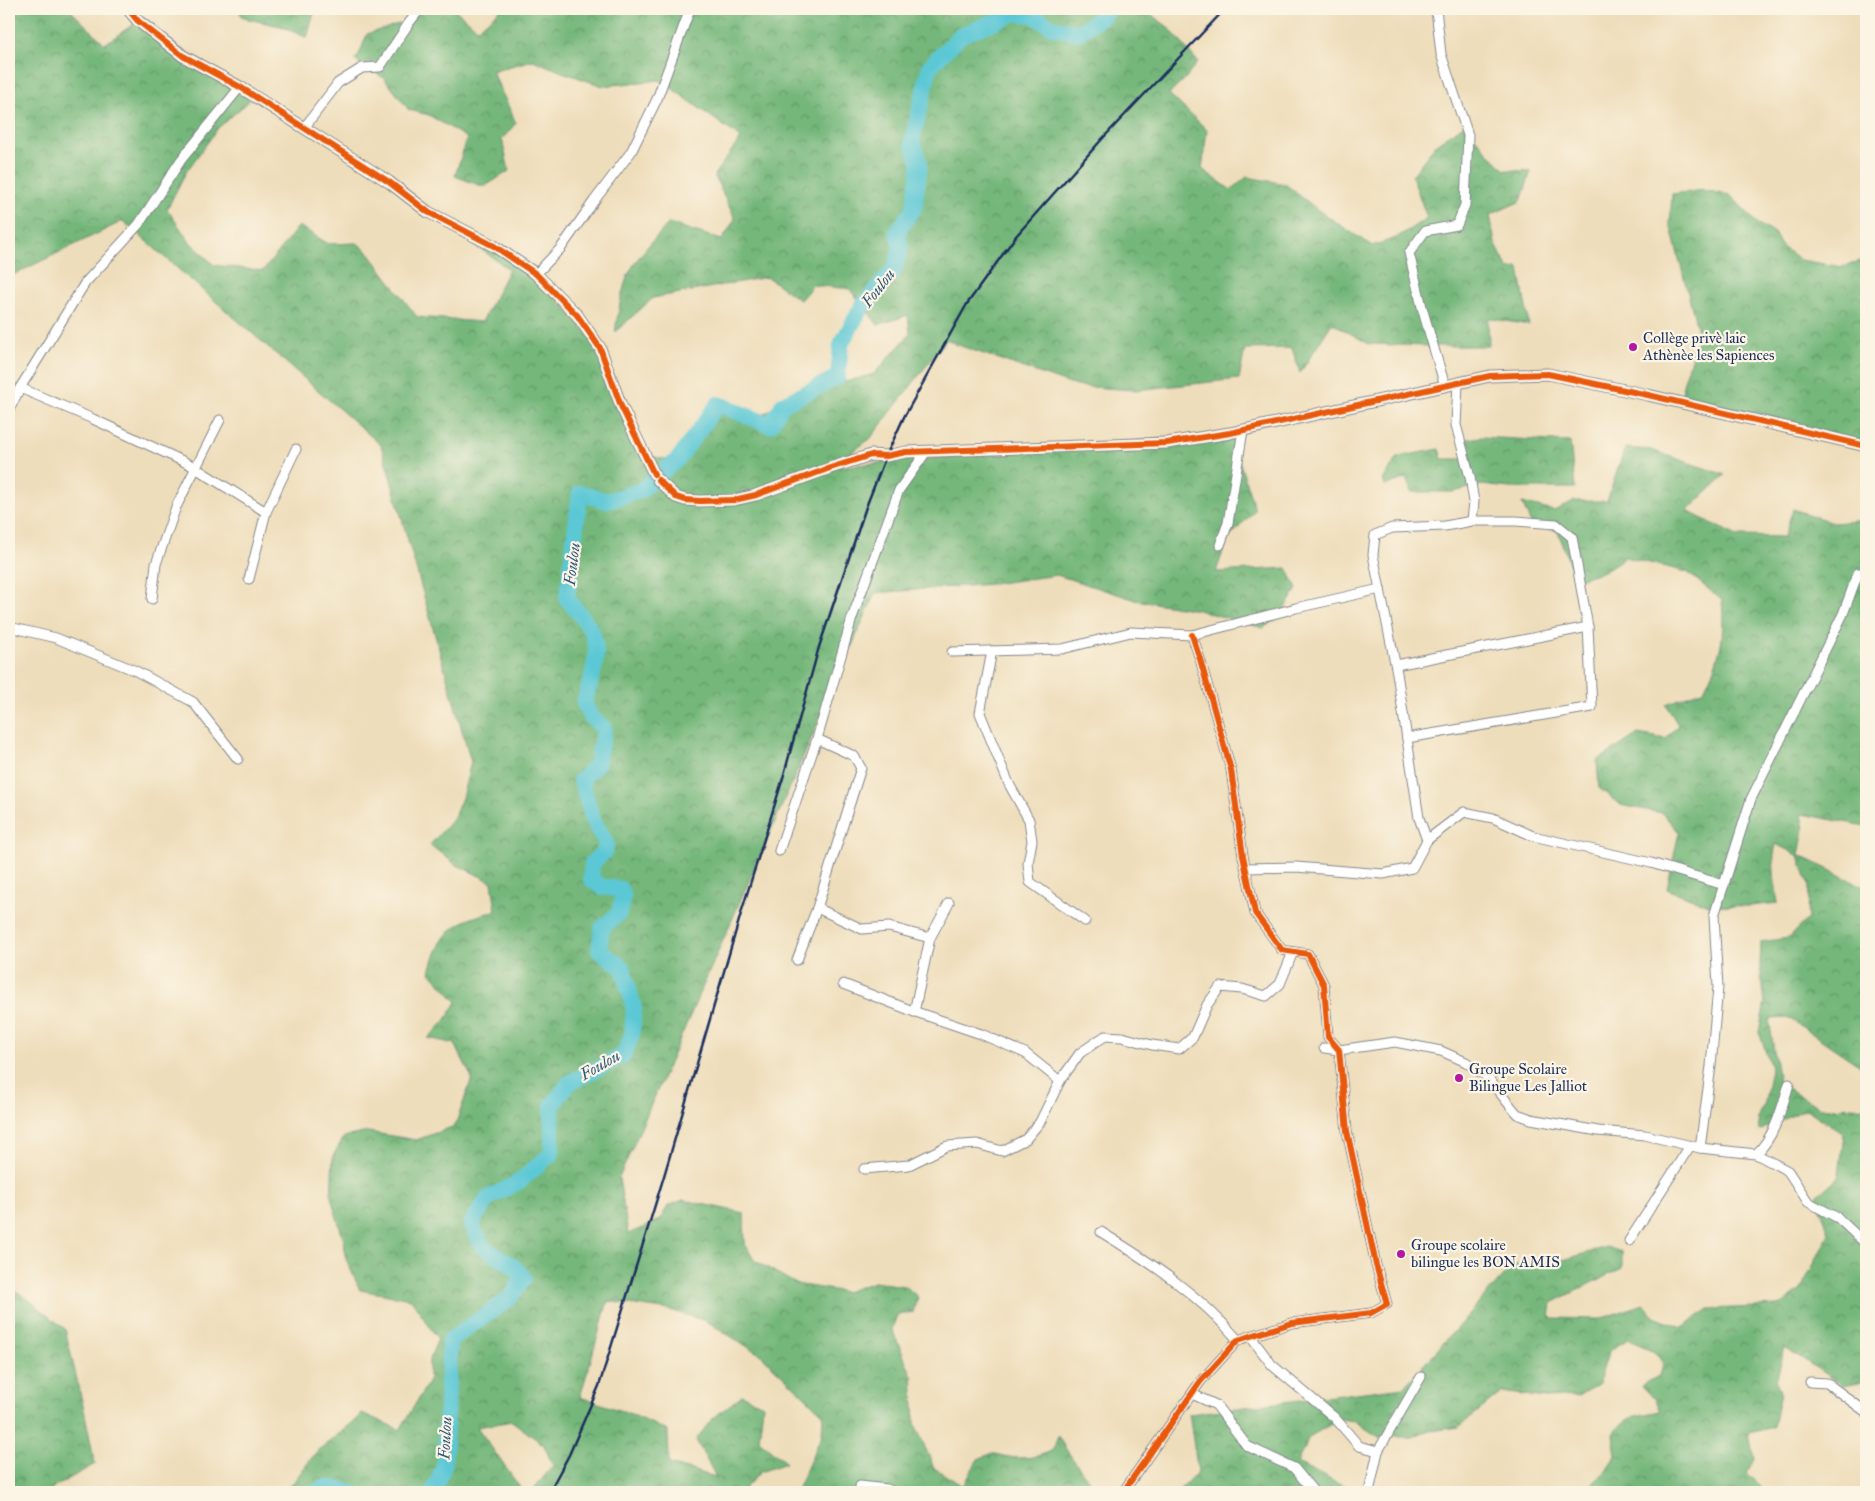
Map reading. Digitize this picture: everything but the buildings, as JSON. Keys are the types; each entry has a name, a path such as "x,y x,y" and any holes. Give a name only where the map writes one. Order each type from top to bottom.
{"street":[{"path":"128,9 138,21 182,56 240,86 389,182 428,212 494,246 536,274 577,315 600,348 621,406 656,477 676,497 685,500 734,500 756,495 830,468 870,456 886,456 906,452 1167,443 1242,430 1490,376 1548,374 1648,395 1866,446"},
{"path":"304,128 338,83 362,68 380,67 409,22 420,9"},
{"path":"536,274 562,248 631,152 657,99 690,9"},
{"path":"1436,9 1441,54 1468,135 1465,205 1457,225 1425,231 1409,253 1423,311 1445,386"},
{"path":"9,410 20,388 85,282 139,224 181,160 240,86"},
{"path":"1458,383 1456,425 1470,476 1474,502 1472,521"},
{"path":"20,388 94,419 196,468 266,512"},
{"path":"152,599 156,564 176,507 220,420"},
{"path":"1220,545 1228,523 1242,430"},
{"path":"249,579 266,512 296,449"},
{"path":"779,851 818,739 852,618 899,490 926,452"},
{"path":"1407,738 1592,707 1588,627 1572,537 1556,524 1516,521 1472,521 1446,526 1392,528 1375,535 1373,555 1396,665 1419,818 1428,840"},
{"path":"1700,1148 1711,1066 1718,987 1714,916 1751,799 1843,614 1858,573 1866,573"},
{"path":"952,652 1062,649 1131,632 1192,635 1296,608 1380,589"},
{"path":"9,627 56,638 136,671 193,702 238,759"},
{"path":"1396,665 1588,627"},
{"path":"1123,1492 1200,1382 1238,1340 1292,1323 1371,1313 1387,1304 1376,1265 1347,1131 1339,1050 1328,1037 1324,985 1308,954 1282,950 1255,913 1231,770 1192,635"},
{"path":"992,651 980,713 1006,776 1029,820 1032,841 1028,863 1030,882 1085,921"},
{"path":"797,960 816,908 861,768 854,756 818,739"},
{"path":"1246,868 1296,867 1383,874 1412,868 1428,840 1464,812 1493,818 1533,836 1651,864 1724,885"},
{"path":"914,1012 930,938 948,903"},
{"path":"816,908 862,929 889,927 930,938"},
{"path":"864,1169 909,1165 947,1146 977,1144 1002,1151 1026,1139 1040,1122 1060,1082 1080,1053 1105,1036 1122,1037 1152,1045 1179,1049 1193,1037 1207,1005 1220,987 1242,989 1266,996 1280,984 1293,952"},
{"path":"843,984 914,1012 981,1034 1025,1053 1060,1082"},
{"path":"1324,1048 1339,1050 1395,1042 1441,1052 1466,1062 1487,1076 1517,1114 1588,1129 1645,1135 1700,1148 1756,1154 1788,1171 1808,1202 1838,1218 1866,1244"},
{"path":"1756,1154 1761,1150 1777,1121 1789,1084"},
{"path":"1629,1241 1690,1146"},
{"path":"1101,1232 1140,1256 1190,1293 1223,1322 1238,1340"},
{"path":"1250,1336 1272,1365 1335,1418 1359,1446 1378,1451"},
{"path":"1369,1492 1378,1451 1421,1377"},
{"path":"1810,1382 1827,1383 1866,1412"},
{"path":"1192,1394 1216,1405 1247,1446 1294,1468 1314,1492"},
{"path":"860,1486 887,1489 894,1492"}],"green space":[{"path":"9,9 69,9 105,44 138,21 245,90 249,101 218,128 186,172 167,209 189,241 214,265 263,271 299,226 329,244 357,243 368,252 417,317 482,322 509,269 428,212 536,274 600,348 644,453 661,459 678,458 718,404 763,414 838,377 841,383 874,374 910,334 908,315 878,325 850,289 813,285 800,300 767,277 653,298 615,332 628,275 641,254 669,223 722,240 735,219 714,175 741,138 660,80 603,86 533,60 492,71 516,123 502,139 509,171 484,187 455,176 467,138 429,115 409,110 384,78 354,60 359,55 367,34 414,19 414,9 454,9 478,29 501,9 730,9 791,19 795,9 1144,9 1168,27 1198,62 1185,79 1169,94 1207,130 1202,169 1231,190 1247,177 1285,184 1322,213 1372,246 1396,238 1427,218 1412,176 1436,144 1465,124 1488,153 1505,170 1531,171 1521,201 1490,215 1495,243 1508,269 1519,268 1529,325 1488,318 1489,346 1369,344 1332,323 1300,373 1292,348 1245,349 1239,379 1135,390 1076,386 955,344 947,339 870,439 831,467 1230,433 1255,510 1227,540 1216,572 1287,568 1297,589 1279,617 1263,628 1198,610 1136,600 1057,575 991,584 875,593 619,1178 628,1234 660,1220 668,1206 683,1200 744,1213 745,1244 754,1260 796,1284 845,1292 874,1282 905,1286 918,1297 913,1312 897,1315 892,1329 912,1376 915,1424 934,1468 963,1486 978,1459 993,1453 1016,1458 1038,1456 1053,1450 1058,1436 1097,1492 796,1492 822,1435 823,1414 761,1355 706,1321 670,1310 608,1301 580,1397 631,1414 668,1431 669,1464 716,1477 696,1440 711,1420 742,1395 763,1405 759,1440 786,1463 760,1472 744,1489 746,1492 531,1492 553,1466 544,1445 512,1421 477,1427 523,1492 286,1492 317,1451 362,1413 400,1430 429,1381 429,1360 438,1339 411,1299 360,1290 346,1259 344,1241 331,1197 333,1156 344,1137 368,1132 416,1140 455,1126 472,1078 455,1044 428,1038 445,1021 457,1002 430,972 439,946 445,937 460,924 496,911 492,882 455,864 430,845 453,819 462,798 471,762 381,445 123,221 9,277"},
{"path":"238,9 315,9 307,38 281,26 243,18"},
{"path":"1703,190 1730,195 1758,224 1774,233 1781,246 1800,260 1843,267 1866,259 1866,440 1835,438 1682,403 1683,384 1699,335 1670,224 1672,194"},
{"path":"1480,437 1570,442 1575,488 1510,488 1482,485 1453,492 1411,492 1406,478 1385,486 1383,480 1398,457 1439,449 1442,459 1464,459 1463,440"},
{"path":"1625,448 1651,450 1725,475 1687,511 1737,536 1784,537 1793,509 1834,523 1866,520 1866,826 1801,814 1804,829 1799,855 1866,888 1866,1070 1789,1018 1769,1019 1779,1083 1820,1108 1866,1107 1866,1378 1864,1382 1843,1386 1785,1347 1776,1380 1780,1392 1773,1427 1749,1433 1754,1458 1747,1473 1765,1490 1796,1492 1584,1492 1604,1473 1616,1455 1613,1434 1618,1427 1628,1419 1660,1411 1655,1400 1641,1386 1660,1375 1663,1364 1657,1354 1628,1339 1609,1351 1598,1384 1578,1396 1546,1398 1502,1392 1459,1427 1423,1432 1413,1437 1379,1437 1354,1421 1340,1419 1309,1437 1297,1463 1357,1492 1177,1492 1198,1472 1189,1414 1404,1387 1513,1265 1560,1261 1606,1247 1622,1252 1622,1268 1552,1303 1550,1318 1599,1319 1644,1304 1654,1316 1683,1327 1709,1309 1779,1306 1800,1291 1829,1234 1823,1215 1814,1199 1839,1176 1844,1134 1806,1109 1759,1131 1758,1118 1765,1102 1771,1068 1759,1032 1765,1002 1760,966 1761,942 1788,938 1808,918 1809,886 1799,856 1776,844 1774,866 1778,903 1750,906 1709,905 1667,889 1679,832 1662,813 1620,805 1599,788 1597,761 1638,734 1666,739 1678,725 1666,704 1704,690 1718,657 1723,625 1722,600 1687,572 1625,557 1604,571 1575,580 1558,531 1531,524 1522,503 1554,511 1574,501 1607,501"},
{"path":"9,1287 24,1296 65,1329 95,1464 51,1489 50,1492 9,1492"}],"waterway":[{"name":"Foulou","path":"433,1492 444,1466 450,1340 509,1299 524,1278 513,1266 483,1247 471,1224 488,1198 519,1182 552,1153 552,1106 569,1083 624,1055 632,1034 634,1008 623,968 599,950 602,928 619,913 623,896 620,889 602,887 591,879 592,863 605,851 606,843 593,820 581,780 598,763 604,728 591,717 584,703 593,675 596,645 589,627 567,599 580,493 607,501 640,491 678,459 718,404 770,425 783,404 838,377 841,344 863,305 895,268 901,247 897,232 914,208 920,164 912,141 930,66 961,35 1015,13 1033,15 1052,27 1078,33 1103,16 1108,9"},
{"name":"Foulou","path":"315,1492 327,1487 351,1492"}],"railway":[{"path":"549,1492 569,1455 599,1386 783,778 819,647 866,507 886,456 904,417 967,304 1016,236 1103,138 1225,9"}],"cycle path":[{"path":"128,9 138,21 183,56 240,87 389,182 428,212 494,246 536,274 577,315 600,348 621,406 654,474"},
{"path":"658,480 676,497 685,500 734,500 756,495 871,455 886,456 906,452 1167,443 1230,433 1490,376 1548,374 1648,395 1866,446"},
{"path":"1123,1492 1200,1382 1238,1340 1292,1323 1371,1313 1387,1304 1376,1265 1347,1131 1339,1050 1328,1037 1324,985 1308,954 1282,950 1255,913 1243,856 1231,770 1192,635"}],"place":[{"name":"Collège privè laic Athènèe les Sapiences","path":"1633,347"},
{"name":"Groupe Scolaire Bilingue Les Jalliot","path":"1459,1078"},
{"name":"Groupe scolaire bilingue les BON AMIS","path":"1401,1254"}]}
